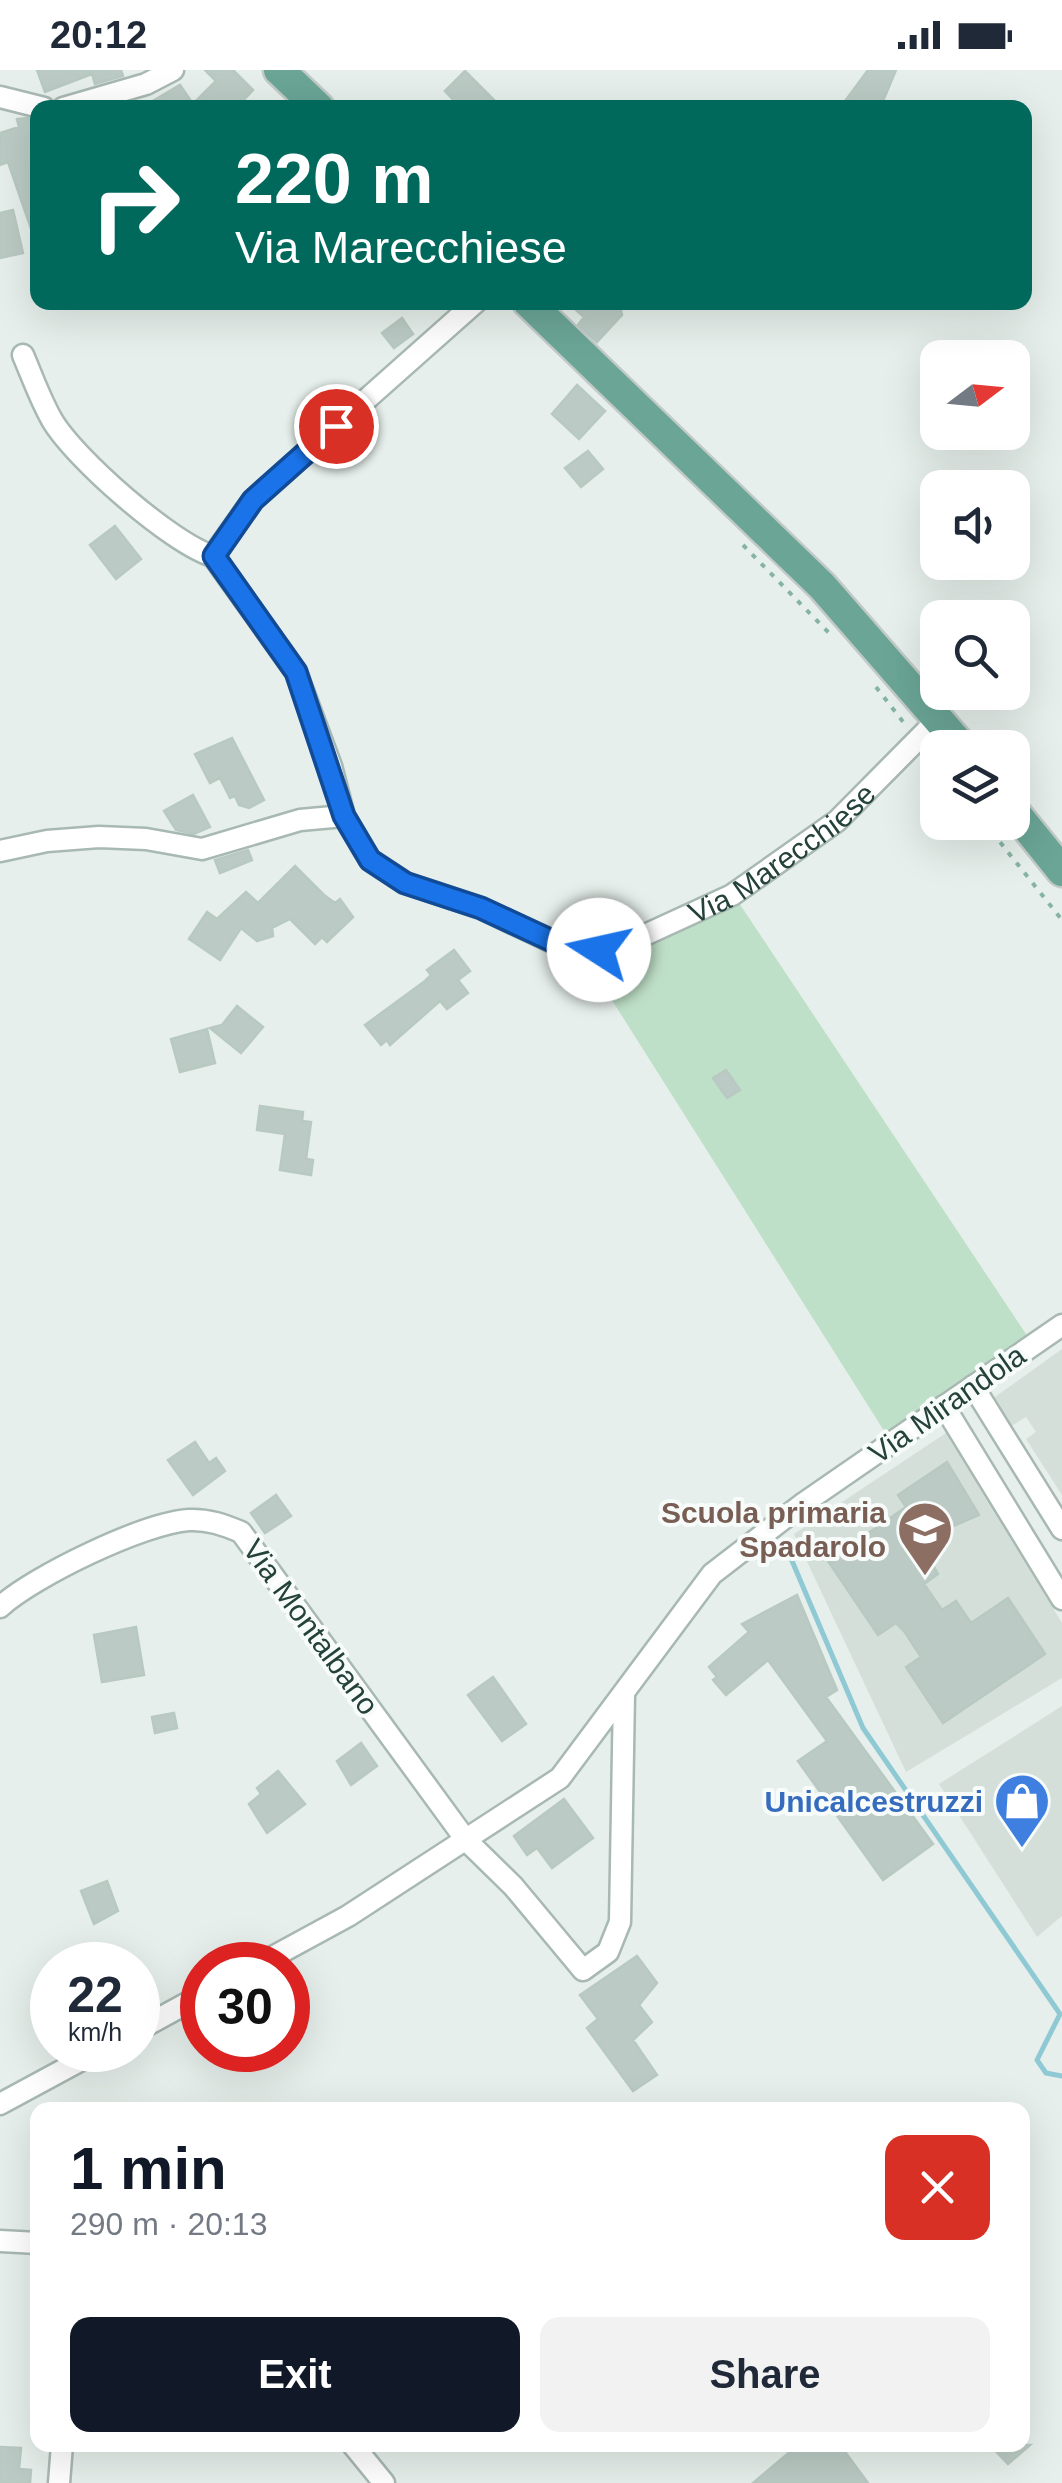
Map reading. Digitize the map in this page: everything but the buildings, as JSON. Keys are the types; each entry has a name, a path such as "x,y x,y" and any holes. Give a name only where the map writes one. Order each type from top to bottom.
{"main road":[{"path":"279,70 311,100"},
{"path":"536,310 822,586 949,730"},
{"path":"1030,831 1062,871"}],"street":[{"path":"91,100 146,84 173,70"},
{"path":"0,97 30,104"},
{"path":"214,556 253,500 467,310"},
{"name":"Via Marecchiese","path":"23,355 53,422 144,513 196,551 214,556 296,672 344,816 370,860 405,883 481,908 563,946 599,950 684,921 771,869 837,821 940,718"},
{"path":"0,851 99,837 146,839 202,849 300,820 344,816"},
{"name":"Via Mirandola","path":"300,1942 348,1916 560,1778 712,1574 804,1503 1062,1324"},
{"path":"973,1386 1062,1529"},
{"path":"944,1406 1062,1598"},
{"name":"Via Montalbano","path":"0,1607 20,1589 77,1558 185,1520 214,1521 242,1532 466,1840"},
{"path":"466,1840 513,1886 583,1970 608,1952 620,1922 624,1694"},
{"path":"0,2104 59,2072"},
{"path":"0,2241 30,2243"},
{"path":"59,2483 61,2452"},
{"path":"359,2452 384,2483"}],"path":[{"path":"734,536 840,644"},
{"path":"865,674 914,736"},
{"path":"998,840 1062,920"}],"shaded area":[{"path":"1062,1349 1062,1495 1026,1439 1036,1432 1026,1417 1008,1428 995,1407 995,1397"},
{"name":"Scuola primaria Spadarolo","path":"946,1433 1062,1623 1062,1678 906,1772 794,1534"},
{"name":"Unicalcestruzzi","path":"1062,1706 1062,1916 1037,1937 939,1784"}],"green space":[{"path":"739,903 1030,1340 886,1434 591,967"}],"waterway":[{"path":"784,1542 863,1728 1060,2014 1037,2060 1046,2073 1062,2076"}],"place":[{"name":"Scuola primaria Spadarolo","path":"925,1578"},
{"name":"Unicalcestruzzi","path":"1022,1850"}],"route":[{"path":"336,426 253,500 214,556 296,672 344,816 370,860 405,883 481,908 563,946 599,950"}]}
